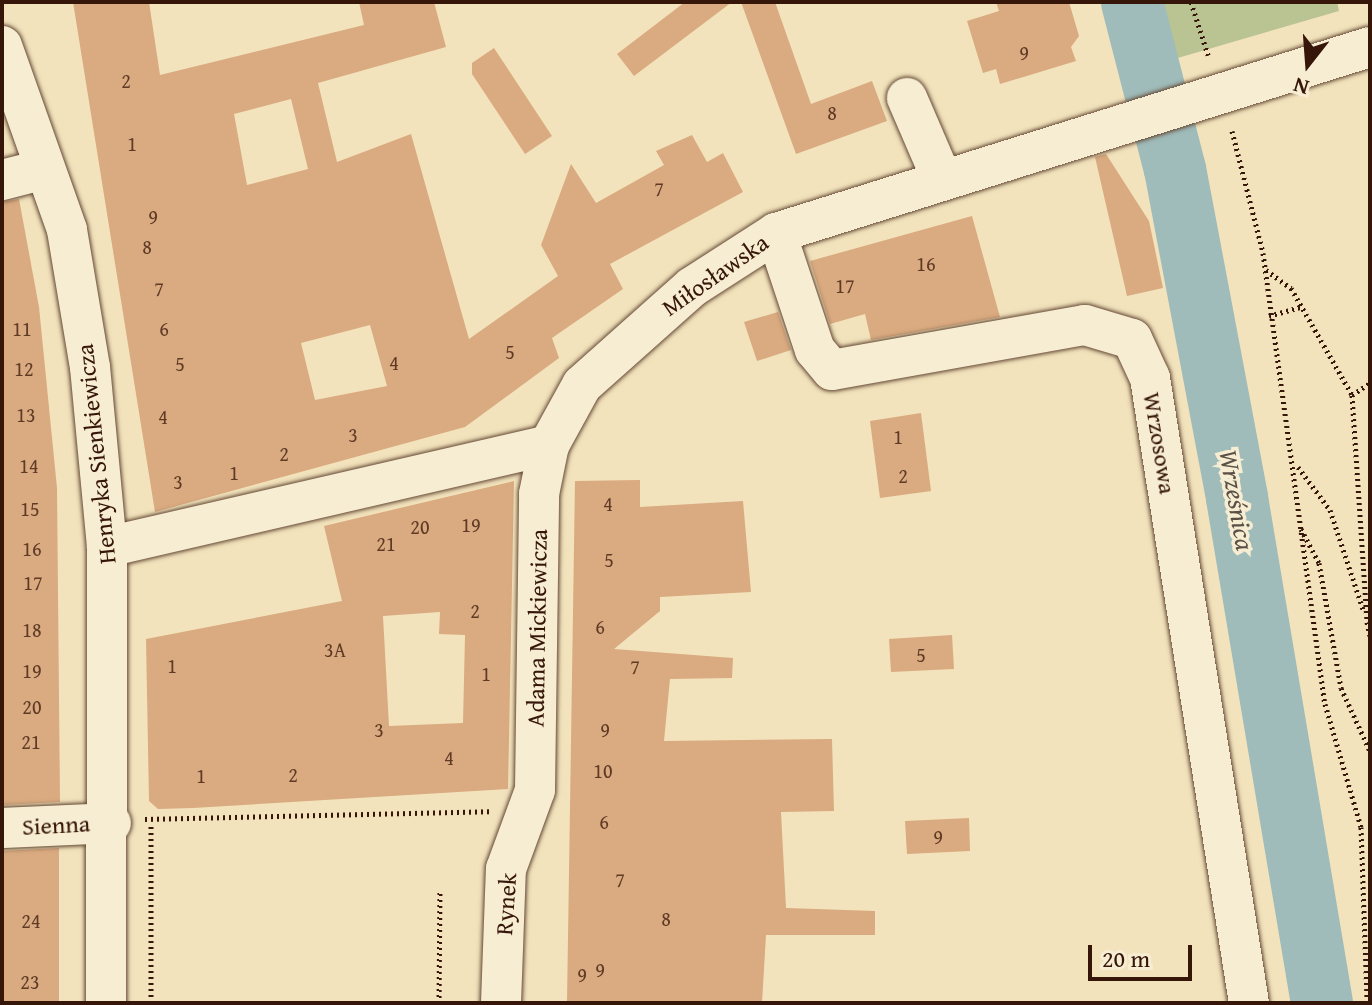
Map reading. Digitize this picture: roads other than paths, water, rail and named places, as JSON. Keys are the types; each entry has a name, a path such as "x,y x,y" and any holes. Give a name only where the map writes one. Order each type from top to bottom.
{"street":[{"name":"Henryka Sienkiewicza","path":"2,46 67,230 90,367 107,547 111,823 106,1003"},
{"name":"Miłosławska","path":"549,445 564,410 608,357 692,287 776,233 941,177 1370,47"},
{"path":"907,98 941,177"},
{"path":"2,180 45,169"},
{"name":"Wrzosowa","path":"776,233 815,350 832,370 1085,325 1132,339 1150,378 1249,1003"},
{"path":"107,547 549,445"},
{"name":"Adama Mickiewicza","path":"531,811 539,494 549,445"},
{"name":"Rynek","path":"501,1003 506,869 531,811"},
{"name":"Sienna","path":"2,828 111,823"}],"waterway":[{"name":"Wrześnica","path":"1132,2 1175,169 1237,498 1322,1003"}]}
